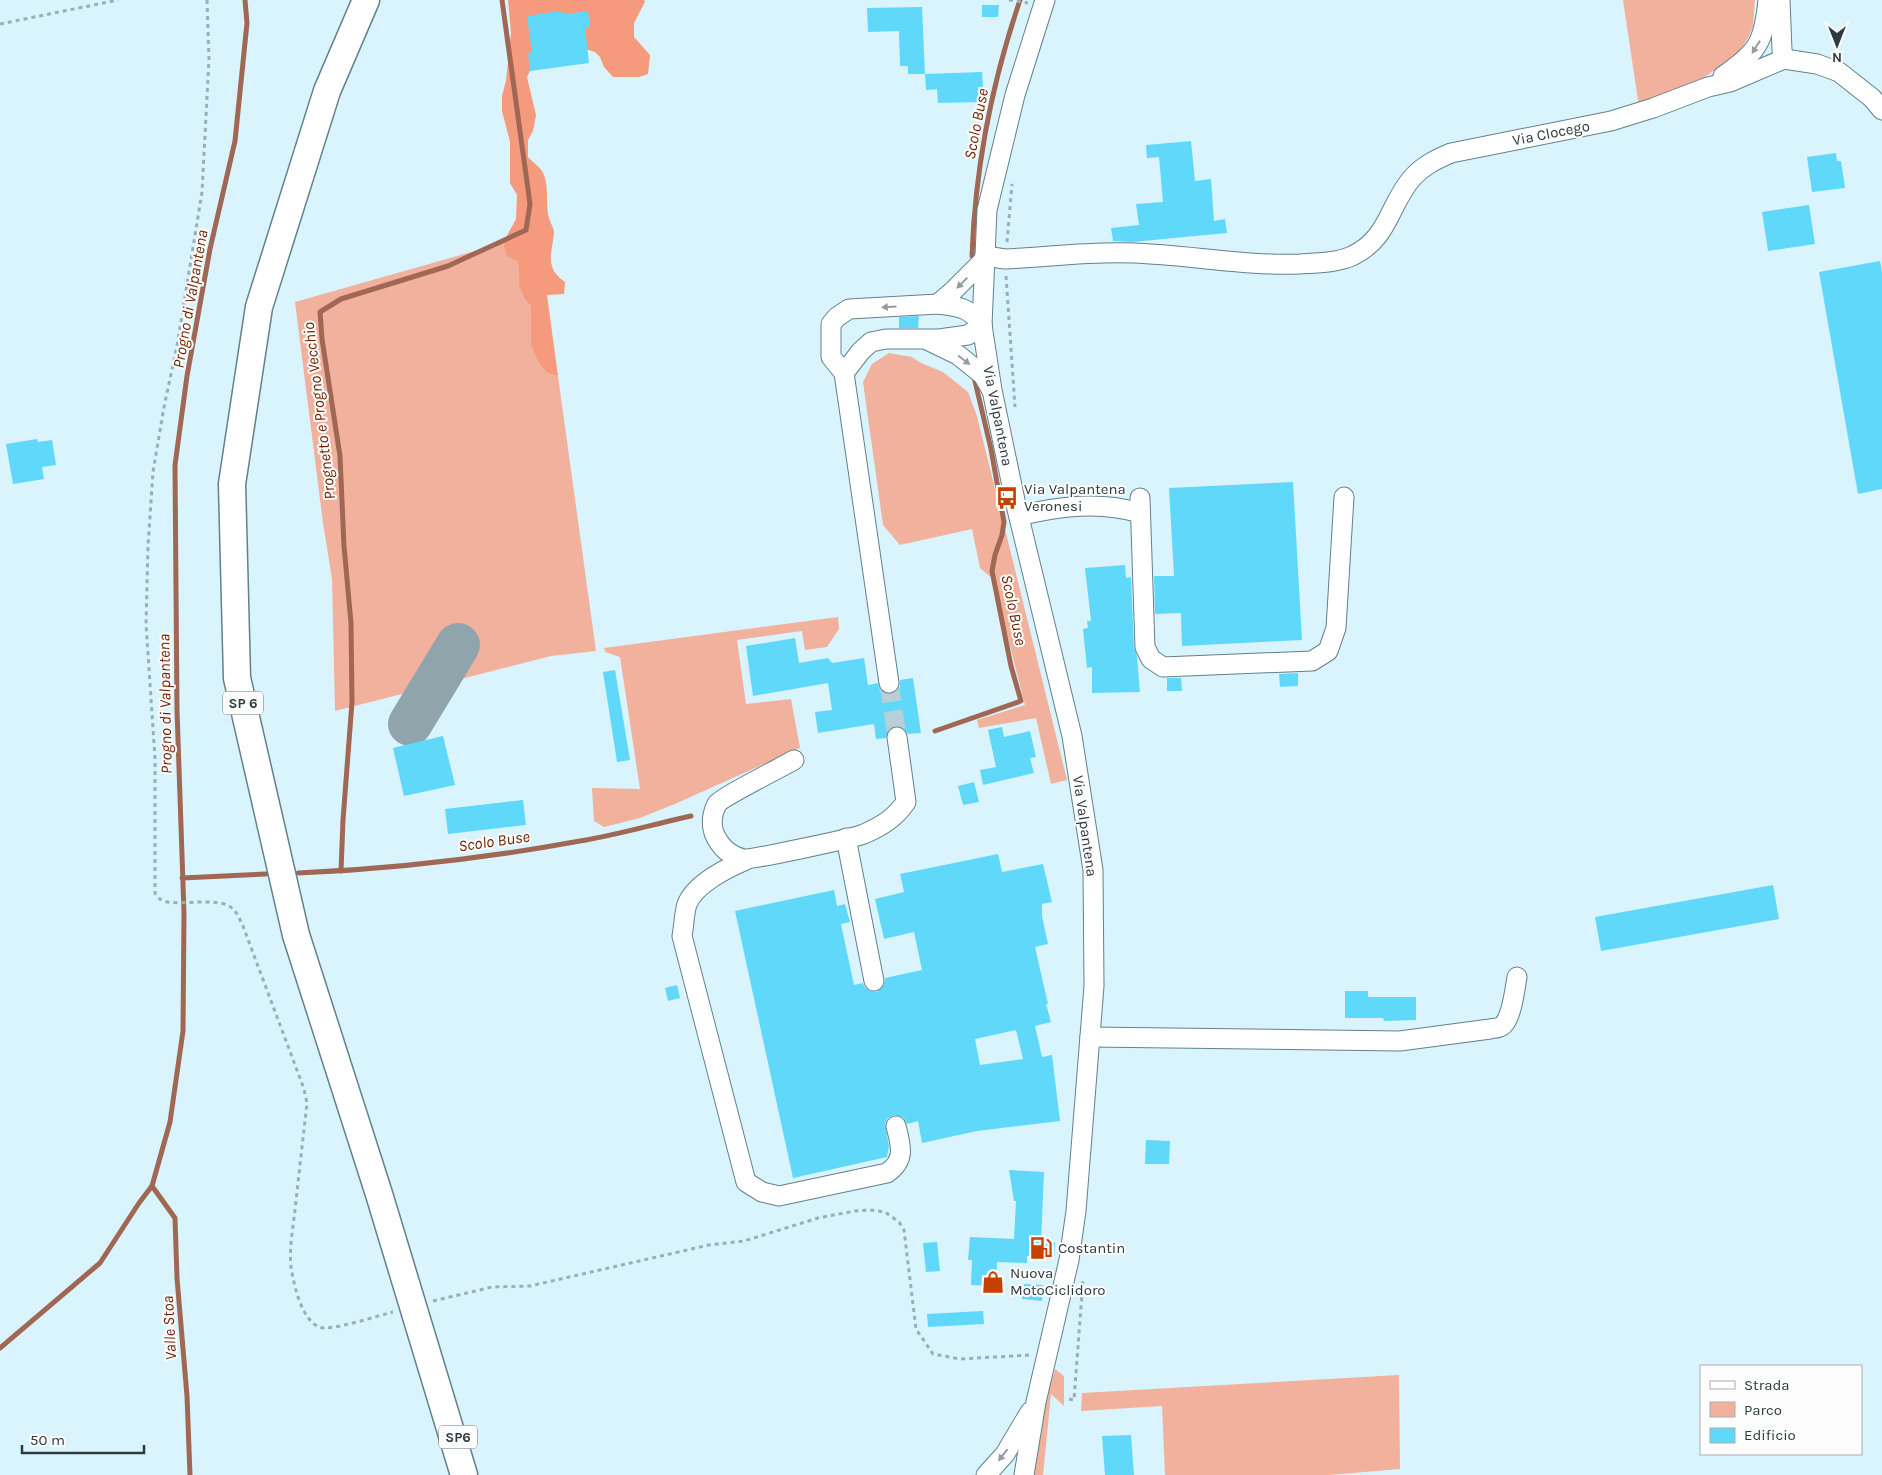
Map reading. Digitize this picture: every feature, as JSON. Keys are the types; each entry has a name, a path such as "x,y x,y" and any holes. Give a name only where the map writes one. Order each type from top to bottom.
{"highway":[{"name":"SP 6","path":"366,0 327,92 259,307 232,484 237,678 296,935 379,1194 464,1475"},
{"name":"SP6","path":"442,1398 458,1475"},
{"name":"SP6","path":"442,1398 474,1475"}],"street":[{"name":"Via Clocego","path":"1708,87 1740,65 1755,50 1762,38 1768,0"},
{"path":"1780,0 1784,59 1817,64 1839,72 1872,98 1882,110"},
{"name":"Via Valpantena","path":"1024,1475 1036,1402 1060,1306 1069,1260 1076,1211 1094,986 1093,870 1072,736 1019,516 992,390 982,325 987,210 1037,1"},
{"name":"Via Clocego","path":"985,258 1133,253 1279,264 1330,262 1350,257 1367,247 1384,227 1412,178 1422,168 1451,153 1611,121 1653,108 1708,87 1730,82 1784,59"},
{"path":"938,304 985,258"},
{"path":"844,374 861,351 871,342 886,339 927,340 968,335 982,325 973,313 952,306 938,304 849,310 837,317 832,324 831,357 844,374 888,683"},
{"path":"927,340 958,355 983,375 992,390"},
{"path":"1019,516 1048,509 1077,506 1124,508 1140,506 1145,646 1151,659 1163,667 1312,662 1328,651 1336,628 1344,497"},
{"path":"896,1126 901,1157 894,1168 887,1174 779,1196 762,1192 746,1182 682,936 687,904 697,888 733,865 746,860 863,834 896,817 906,802 897,737"},
{"path":"746,860 728,854 718,843 713,829 712,817 718,802 794,760"},
{"path":"846,838 874,981"},
{"path":"1090,1037 1400,1041 1490,1030 1499,1028 1505,1023 1513,1003 1517,977"},
{"name":"Via Valpantena","path":"986,1475 1005,1454 1036,1402"}],"path":[{"path":"0,24 118,0"},
{"path":"207,0 209,59 202,192 177,346 153,472 148,546 146,624 155,758 155,893 160,899 168,902 194,901 215,903 231,907 236,913 243,926 304,1089 307,1103 291,1266 296,1292 303,1309 312,1322 321,1329 394,1312"},
{"path":"1010,0 1037,1"},
{"path":"433,1302 492,1287 530,1286 691,1249 744,1241 818,1218 870,1210 886,1212 899,1222 904,1230 916,1329 933,1354 960,1359 1037,1355 1046,1362"},
{"path":"1069,1399 1074,1400"}],"green space":[{"path":"1623,0 1755,0 1753,26 1741,49 1686,91 1639,107"},
{"path":"503,243 506,256 518,262 519,286 524,298 531,307 531,346 540,365 547,373 558,376 596,651 551,656 335,711 332,579 323,523 295,302"},
{"path":"889,353 912,357 943,372 968,392 977,416 1067,780 1051,784 1036,718 979,728 977,720 1025,705 993,579 980,568 972,529 900,545 883,525 863,382 872,364"},
{"path":"838,617 839,629 827,647 805,650 802,631 737,640 746,704 791,699 800,748 640,818 604,827 594,821 592,788 640,789 620,657 605,652 604,648"},
{"path":"1055,1369 1064,1376 1064,1406 1051,1394 1043,1475 1031,1475 1034,1442"},
{"path":"1399,1375 1400,1469 1329,1475 1165,1475 1162,1406 1081,1411 1082,1393"}],"shaded area":[{"path":"508,0 644,0 645,2 634,23 634,37 650,55 648,74 639,77 613,77 595,52 585,49 531,69 527,77 536,115 533,131 528,140 528,157 541,169 546,182 548,212 554,231 551,254 552,266 558,277 565,282 564,294 547,295 558,376 547,373 540,365 531,346 531,307 524,298 519,286 518,262 506,256 503,243 516,219 517,195 510,183 510,142 502,111 502,96 506,81 511,33"}],"building":[{"path":"982,5 999,5 998,17 982,17"},
{"path":"922,7 925,74 908,74 908,66 900,66 899,31 868,32 867,8"},
{"path":"559,11 567,14 588,11 590,28 585,28 589,63 530,71 528,54 532,53 527,16"},
{"path":"982,72 983,87 978,87 979,102 938,103 937,89 926,90 925,74"},
{"path":"1191,141 1195,181 1211,179 1214,221 1225,219 1227,233 1132,242 1113,241 1111,228 1139,225 1136,204 1163,202 1159,157 1147,158 1146,145"},
{"path":"1836,153 1837,161 1841,161 1845,188 1812,192 1807,157"},
{"path":"1809,205 1815,244 1768,251 1762,212"},
{"path":"1880,261 1882,272 1882,489 1858,494 1819,272"},
{"path":"919,316 918,328 899,328 899,317"},
{"path":"37,439 38,442 52,440 56,465 42,467 44,479 13,484 6,444"},
{"path":"1293,482 1302,640 1182,646 1181,613 1155,614 1154,576 1174,576 1169,488"},
{"path":"1125,565 1126,578 1131,577 1134,647 1137,656 1140,692 1092,693 1092,667 1087,668 1083,629 1088,628 1087,621 1091,621 1085,568"},
{"path":"795,638 799,663 828,658 832,663 864,658 868,685 878,683 880,690 885,694 891,694 896,691 900,687 900,680 913,678 921,733 908,734 902,727 895,726 890,728 886,738 876,739 874,724 818,733 815,712 832,710 828,683 753,696 746,646"},
{"path":"615,670 630,760 617,762 603,672"},
{"path":"1298,673 1298,686 1280,687 1279,674"},
{"path":"1167,678 1181,678 1182,691 1167,691"},
{"path":"1002,727 1004,737 1030,731 1036,757 1030,758 1034,773 983,785 980,770 996,767 988,730"},
{"path":"443,736 455,785 404,796 393,748"},
{"path":"974,782 979,802 963,805 958,786"},
{"path":"523,800 526,825 448,834 445,809"},
{"path":"998,854 1002,872 1043,864 1052,902 1042,904 1042,916 1048,944 1035,947 1051,1022 1035,1026 1042,1057 1052,1055 1060,1121 977,1131 922,1143 918,1121 907,1124 904,1118 894,1115 888,1118 885,1123 889,1147 887,1157 793,1178 735,911 834,890 837,906 845,904 850,922 841,924 854,985 863,983 865,988 877,992 884,985 885,978 922,970 914,932 884,939 875,899 904,892 900,874","holes":["1016,1030 1023,1059 980,1065 975,1039"]},
{"path":"1773,885 1779,919 1601,951 1595,917"},
{"path":"677,985 680,998 668,1001 665,988"},
{"path":"1345,991 1368,991 1368,997 1416,997 1416,1020 1384,1021 1383,1018 1345,1018"},
{"path":"1146,1140 1170,1141 1169,1164 1145,1164"},
{"path":"1009,1170 1044,1172 1041,1241 1055,1242 1054,1257 1027,1256 1027,1263 997,1262 996,1286 971,1285 972,1260 968,1260 970,1237 1014,1239 1016,1201 1014,1201"},
{"path":"937,1242 940,1271 926,1272 923,1243"},
{"path":"1024,1284 1043,1285 1042,1301 1022,1299"},
{"path":"983,1311 984,1324 928,1327 927,1314"},
{"path":"1131,1435 1134,1475 1105,1475 1102,1436"}],"waterway":[{"name":"Progno di Valpantena","path":"0,1348 100,1263 152,1186 170,1122 183,1031 184,913 177,710 175,465 187,376 210,249 235,141 247,23 245,0"},
{"name":"Prognetto e Progno Vecchio","path":"341,871 352,702 351,623 344,546 340,456 322,339 320,312 341,299 448,266 526,230 530,204 502,0"},
{"name":"Scolo Buse","path":"972,256 977,191 987,126 1001,62 1020,0"},
{"name":"Scolo Buse","path":"935,731 1021,701 1011,666 992,571 1004,522 991,449 974,377"},
{"name":"Scolo Buse","path":"298,873 404,866 510,853 594,839 691,816"},
{"name":"Scolo Buse","path":"182,878 266,874"},
{"name":"Valle Stoa","path":"152,1186 175,1218 177,1278 187,1396 190,1475"}],"taxiway":[{"path":"410,724 458,645"}],"tunnel":[{"path":"889,683 897,737"}],"place":[{"name":"Via Valpantena Veronesi","path":"1007,498"},
{"name":"Costantin","path":"1041,1248"},
{"name":"Nuova MotoCiclidoro","path":"993,1282"}]}
